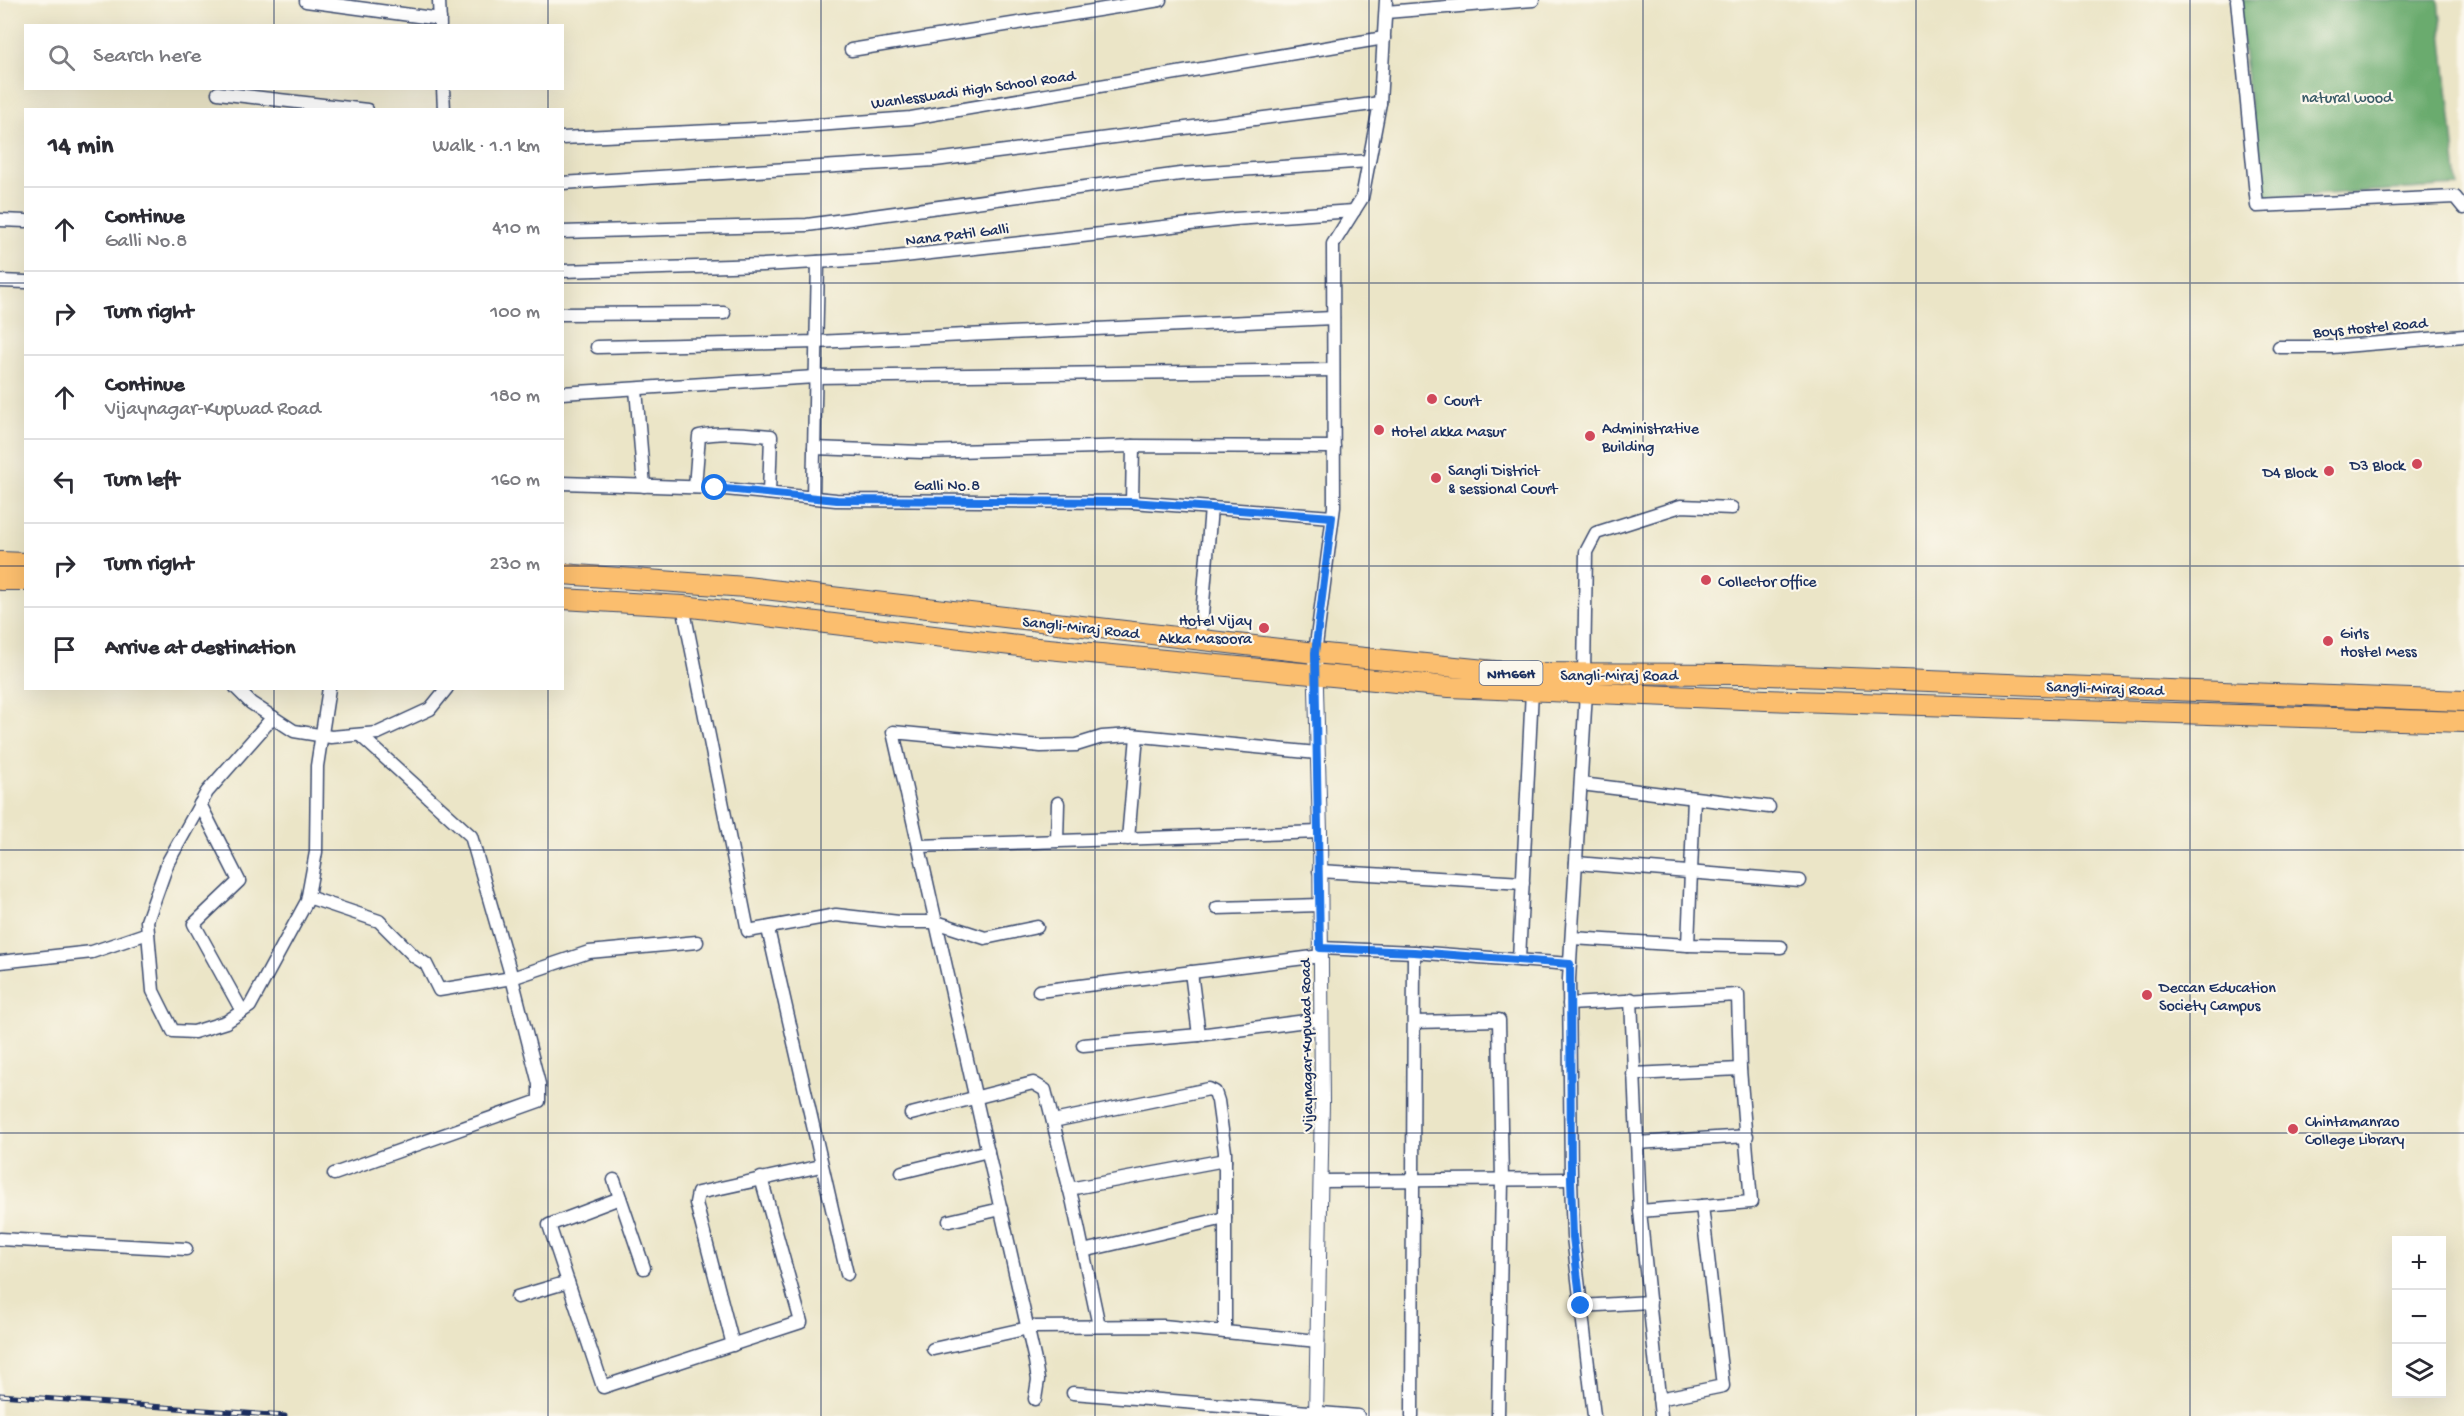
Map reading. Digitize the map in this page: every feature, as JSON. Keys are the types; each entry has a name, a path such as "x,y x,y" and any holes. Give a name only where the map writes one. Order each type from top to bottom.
{"highway":[{"path":"0,562 24,563"},
{"name":"Sangli-Miraj Road","path":"564,574 746,587 974,615 1515,673 1585,683 2464,722"},
{"path":"0,580 24,580"},
{"name":"Sangli-Miraj Road","path":"564,599 683,606 1027,647 1449,687 1532,690 1585,683 1743,674 2464,701"}],"street":[{"path":"306,1 440,22 439,0"},
{"path":"851,50 1161,0"},
{"path":"1315,653 1332,517 1333,244 1362,198 1380,103 1386,6 1533,0"},
{"path":"2237,0 2257,206 2455,197 2464,208"},
{"name":"Wanlesswadi High School Road","path":"564,138 777,128 911,117 1384,38"},
{"path":"443,90 444,108"},
{"path":"218,93 349,108"},
{"path":"564,183 935,160 1380,103"},
{"path":"564,232 807,225 1180,174 1369,161"},
{"name":"Nana Patil Galli","path":"564,271 886,258 1235,219 1354,211"},
{"path":"0,220 24,221"},
{"path":"813,498 818,262"},
{"path":"0,281 24,282"},
{"path":"564,314 723,313"},
{"path":"597,347 816,342 1333,318"},
{"name":"Boys Hostel Road","path":"2279,347 2332,347 2464,336"},
{"path":"564,393 815,377 1334,370"},
{"path":"636,389 644,486"},
{"path":"695,487 699,436 714,433 748,434 771,436 769,493"},
{"path":"814,448 922,452 1133,446 1334,447"},
{"path":"1132,502 1133,446"},
{"name":"Galli No.8","path":"564,483 695,487 837,500 1132,502 1332,517"},
{"path":"1594,1416 1573,1237 1569,1004 1585,683 1586,552 1596,533 1681,506 1732,508"},
{"path":"1200,639 1211,508"},
{"path":"683,606 748,931 836,915 899,922 936,922 985,938 1037,927"},
{"name":"Vijaynagar-Kupwad Road","path":"1315,653 1320,832 1322,1181 1316,1414"},
{"path":"238,690 251,703 294,731 322,735 378,733 430,709 445,690"},
{"path":"273,717 207,792 168,862 147,921 153,991 172,1031 194,1032 226,1022 250,1006 308,897 316,852 317,766 329,690"},
{"path":"1519,960 1532,690"},
{"path":"1035,1399 1038,1380 1028,1328 892,732 1041,746 1076,745 1102,737 1137,736 1317,753"},
{"path":"334,1173 539,1101 539,1084 512,978 471,836 360,735"},
{"path":"1128,838 1137,736"},
{"path":"1581,784 1769,807"},
{"path":"1688,945 1694,798"},
{"path":"1057,841 1058,803"},
{"path":"200,804 239,881 194,924 242,1011"},
{"path":"919,846 1320,832"},
{"path":"1576,863 1800,881"},
{"path":"1319,871 1523,883"},
{"path":"308,897 380,921 415,957 426,964 439,990 512,978 589,952 697,942"},
{"path":"1217,908 1320,905"},
{"path":"768,929 847,1274"},
{"path":"0,962 92,952 148,933"},
{"path":"1572,938 1688,945 1780,947"},
{"path":"1040,991 1191,972 1320,952 1414,952 1570,964"},
{"path":"1412,1416 1414,952"},
{"path":"1191,972 1199,1035"},
{"path":"1569,1004 1738,995 1740,1069 1751,1202 1641,1211"},
{"path":"1631,999 1641,1211 1661,1416"},
{"path":"1083,1046 1199,1035 1321,1019"},
{"path":"1415,1022 1499,1020 1502,1180 1498,1416"},
{"path":"1633,1074 1740,1069"},
{"path":"911,1114 1033,1083 1045,1090 1099,1326"},
{"path":"1053,1121 1209,1089 1215,1092 1225,1160 1225,1332"},
{"path":"1637,1143 1747,1136"},
{"path":"902,1172 988,1151"},
{"path":"1069,1189 1225,1160"},
{"path":"733,1345 696,1203 698,1193 821,1166"},
{"path":"620,1198 549,1225 603,1387 801,1322 761,1178"},
{"path":"1322,1181 1571,1179"},
{"path":"614,1180 644,1268"},
{"path":"1659,1399 1723,1386 1702,1206"},
{"path":"950,1221 1001,1209"},
{"path":"1083,1251 1225,1218"},
{"path":"0,1239 186,1249"},
{"path":"517,1297 568,1282"},
{"path":"1581,1306 1650,1302"},
{"path":"933,1349 1028,1328 1099,1326 1163,1326 1318,1341"},
{"path":"1073,1393 1358,1416"}],"green space":[{"name":"natural wood","path":"2237,0 2439,0 2458,186 2262,198"}],"railway":[{"path":"0,1395 285,1416"}],"place":[{"name":"Court","path":"1432,399"},
{"name":"Hotel akka Masur","path":"1379,430"},
{"name":"Administrative Building","path":"1590,436"},
{"name":"D3 Block","path":"2417,464"},
{"name":"D4 Block","path":"2329,471"},
{"name":"Sangli District & sessional Court","path":"1436,478"},
{"name":"Collector Office","path":"1706,580"},
{"name":"Hotel Vijay Akka Masoora","path":"1264,628"},
{"name":"Girls Hostel Mess","path":"2328,641"},
{"name":"Deccan Education Society Campus","path":"2147,995"},
{"name":"Chintamanrao College Library","path":"2293,1129"}],"route":[{"path":"715,488 837,500 1132,502 1332,517 1315,653 1320,832 1320,948 1414,952 1570,964 1571,1179 1573,1237 1581,1306"}]}
